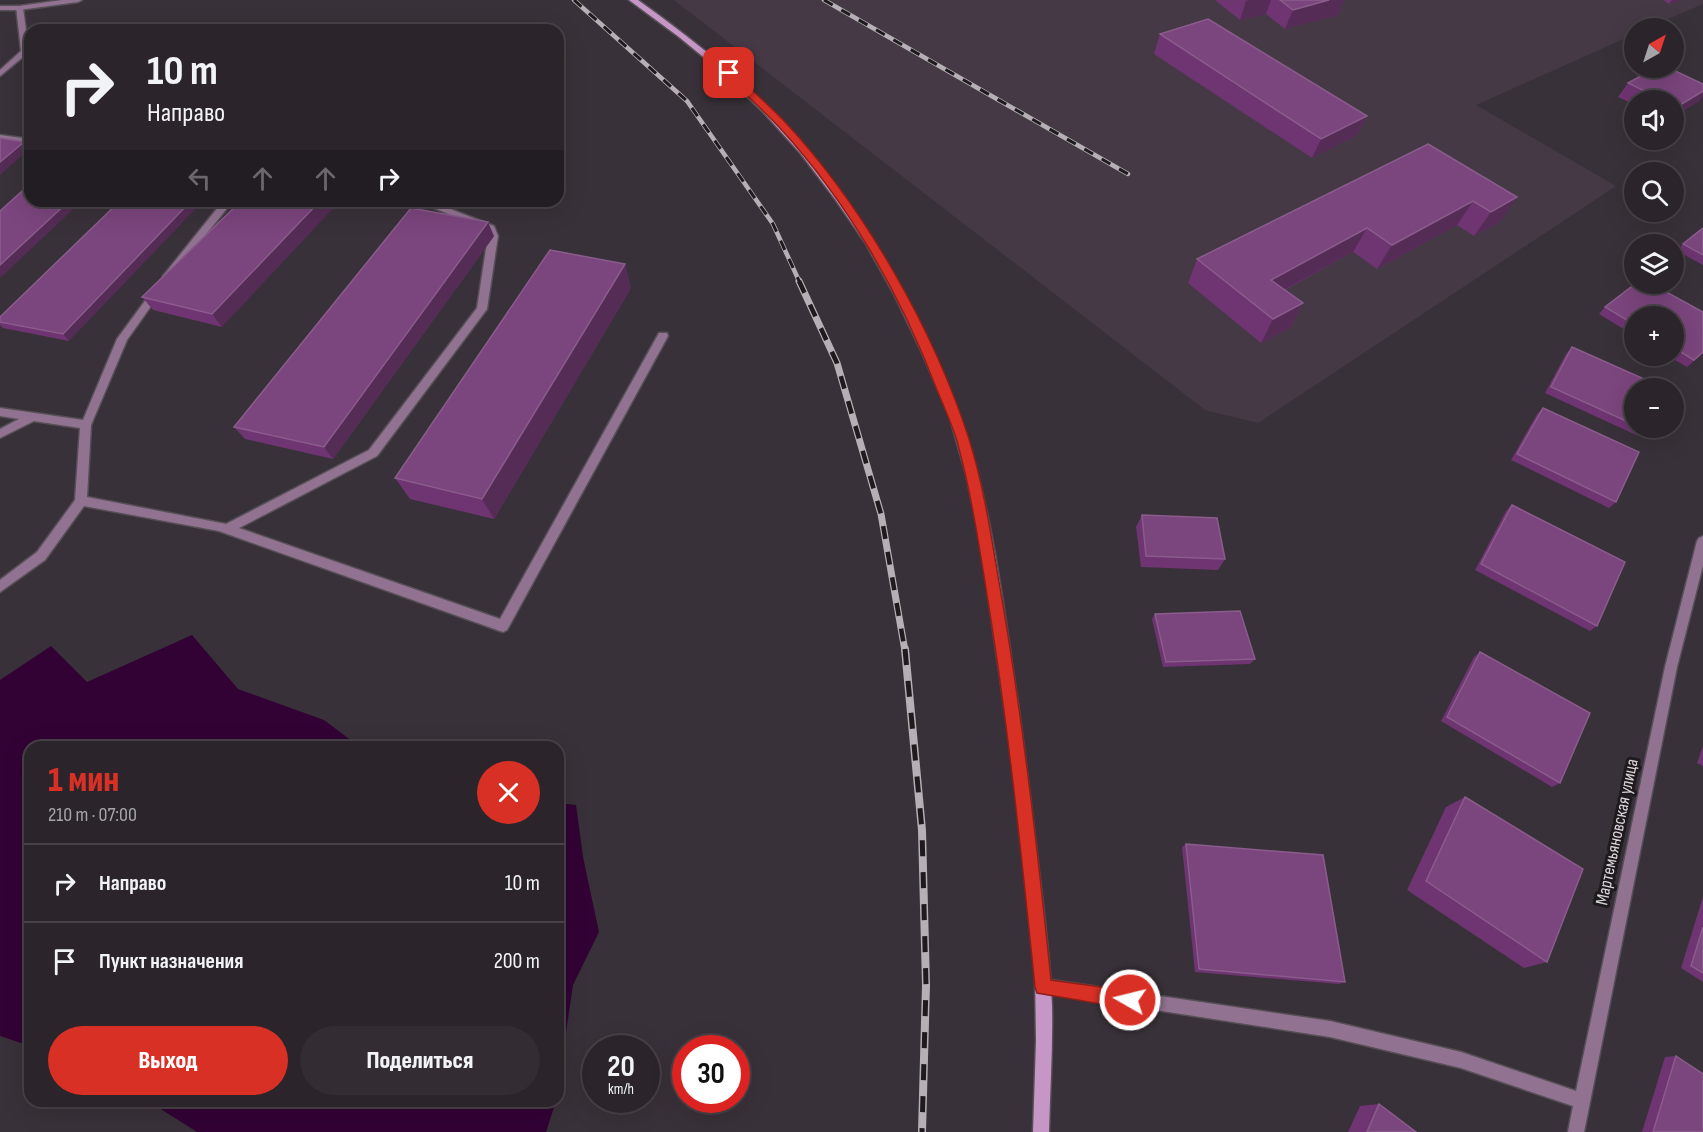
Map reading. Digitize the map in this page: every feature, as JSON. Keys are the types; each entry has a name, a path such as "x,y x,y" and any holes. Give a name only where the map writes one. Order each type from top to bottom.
{"main road":[{"path":"633,0 693,44 743,85 782,125 825,176 863,232 904,301 963,440 981,517 1021,768 1044,987 1041,1132"}],"street":[{"path":"0,8 19,8 78,0"},
{"path":"19,8 24,39"},
{"path":"0,74 24,54"},
{"path":"0,138 24,141"},
{"path":"0,587 40,556 81,501 86,425 122,339 175,265 223,207"},
{"path":"226,529 373,453 482,309 494,236 491,228 437,207"},
{"path":"81,501 226,529 503,626 663,336"},
{"path":"0,412 86,425"},
{"path":"0,435 33,417"},
{"name":"Мартемьяновская улица","path":"1576,1132 1671,667 1703,541"},
{"path":"1044,987 1330,1029 1461,1060 1581,1101"}],"shaded area":[{"path":"674,0 1703,0 1703,4 1670,18 1624,18 1624,39 1476,105 1616,186 1258,423 1205,410"},
{"path":"192,635 238,689 324,720 352,741 24,741 24,1044 0,1036 0,680 51,646 87,682"},
{"path":"564,804 576,805 583,857 599,932 573,985 564,1046"},
{"path":"157,1107 554,1107 546,1132 197,1132"}],"building":[{"path":"1280,0 1329,0 1293,10"},
{"path":"1208,19 1367,116 1321,139 1160,34"},
{"path":"1684,75 1703,84 1703,91 1684,103 1684,90 1642,90 1628,83 1637,78 1684,78"},
{"path":"0,138 24,142 0,162"},
{"path":"1428,144 1517,197 1491,212 1473,201 1392,245 1367,228 1271,280 1303,303 1273,319 1197,259"},
{"path":"24,189 24,207 63,207 0,265 0,211"},
{"path":"114,207 185,207 63,334 0,322 0,317"},
{"path":"235,207 314,207 212,314 142,297"},
{"path":"411,208 488,222 324,447 234,427"},
{"path":"1703,228 1703,255 1684,243"},
{"path":"550,250 625,264 482,499 395,478"},
{"path":"1624,292 1670,294 1703,312 1703,352 1694,360 1684,354 1684,306 1624,306 1624,318 1605,307"},
{"path":"1572,347 1642,378 1624,378 1624,420 1551,387"},
{"path":"1543,408 1639,452 1616,502 1517,454"},
{"path":"1512,505 1625,562 1597,626 1481,564"},
{"path":"1142,515 1217,518 1225,559 1146,556"},
{"path":"1240,611 1255,659 1166,662 1155,614"},
{"path":"1480,652 1590,713 1560,783 1447,717"},
{"path":"1465,797 1583,869 1547,962 1426,881"},
{"path":"1186,844 1323,855 1345,982 1199,969"},
{"path":"1703,927 1703,973 1691,966"},
{"path":"1676,1056 1703,1074 1703,1132 1653,1132"},
{"path":"1379,1104 1416,1132 1367,1132"}],"railway":[{"path":"574,0 687,101 773,224 800,283"},
{"path":"824,0 1128,174"},
{"path":"799,281 837,363 881,514 905,651"},
{"path":"905,649 922,830 926,985 922,1132"}],"route":[{"path":"729,73 782,125 825,176 863,232 904,301 963,440 981,517 1008,677 1021,768 1044,987 1130,1000"}]}
